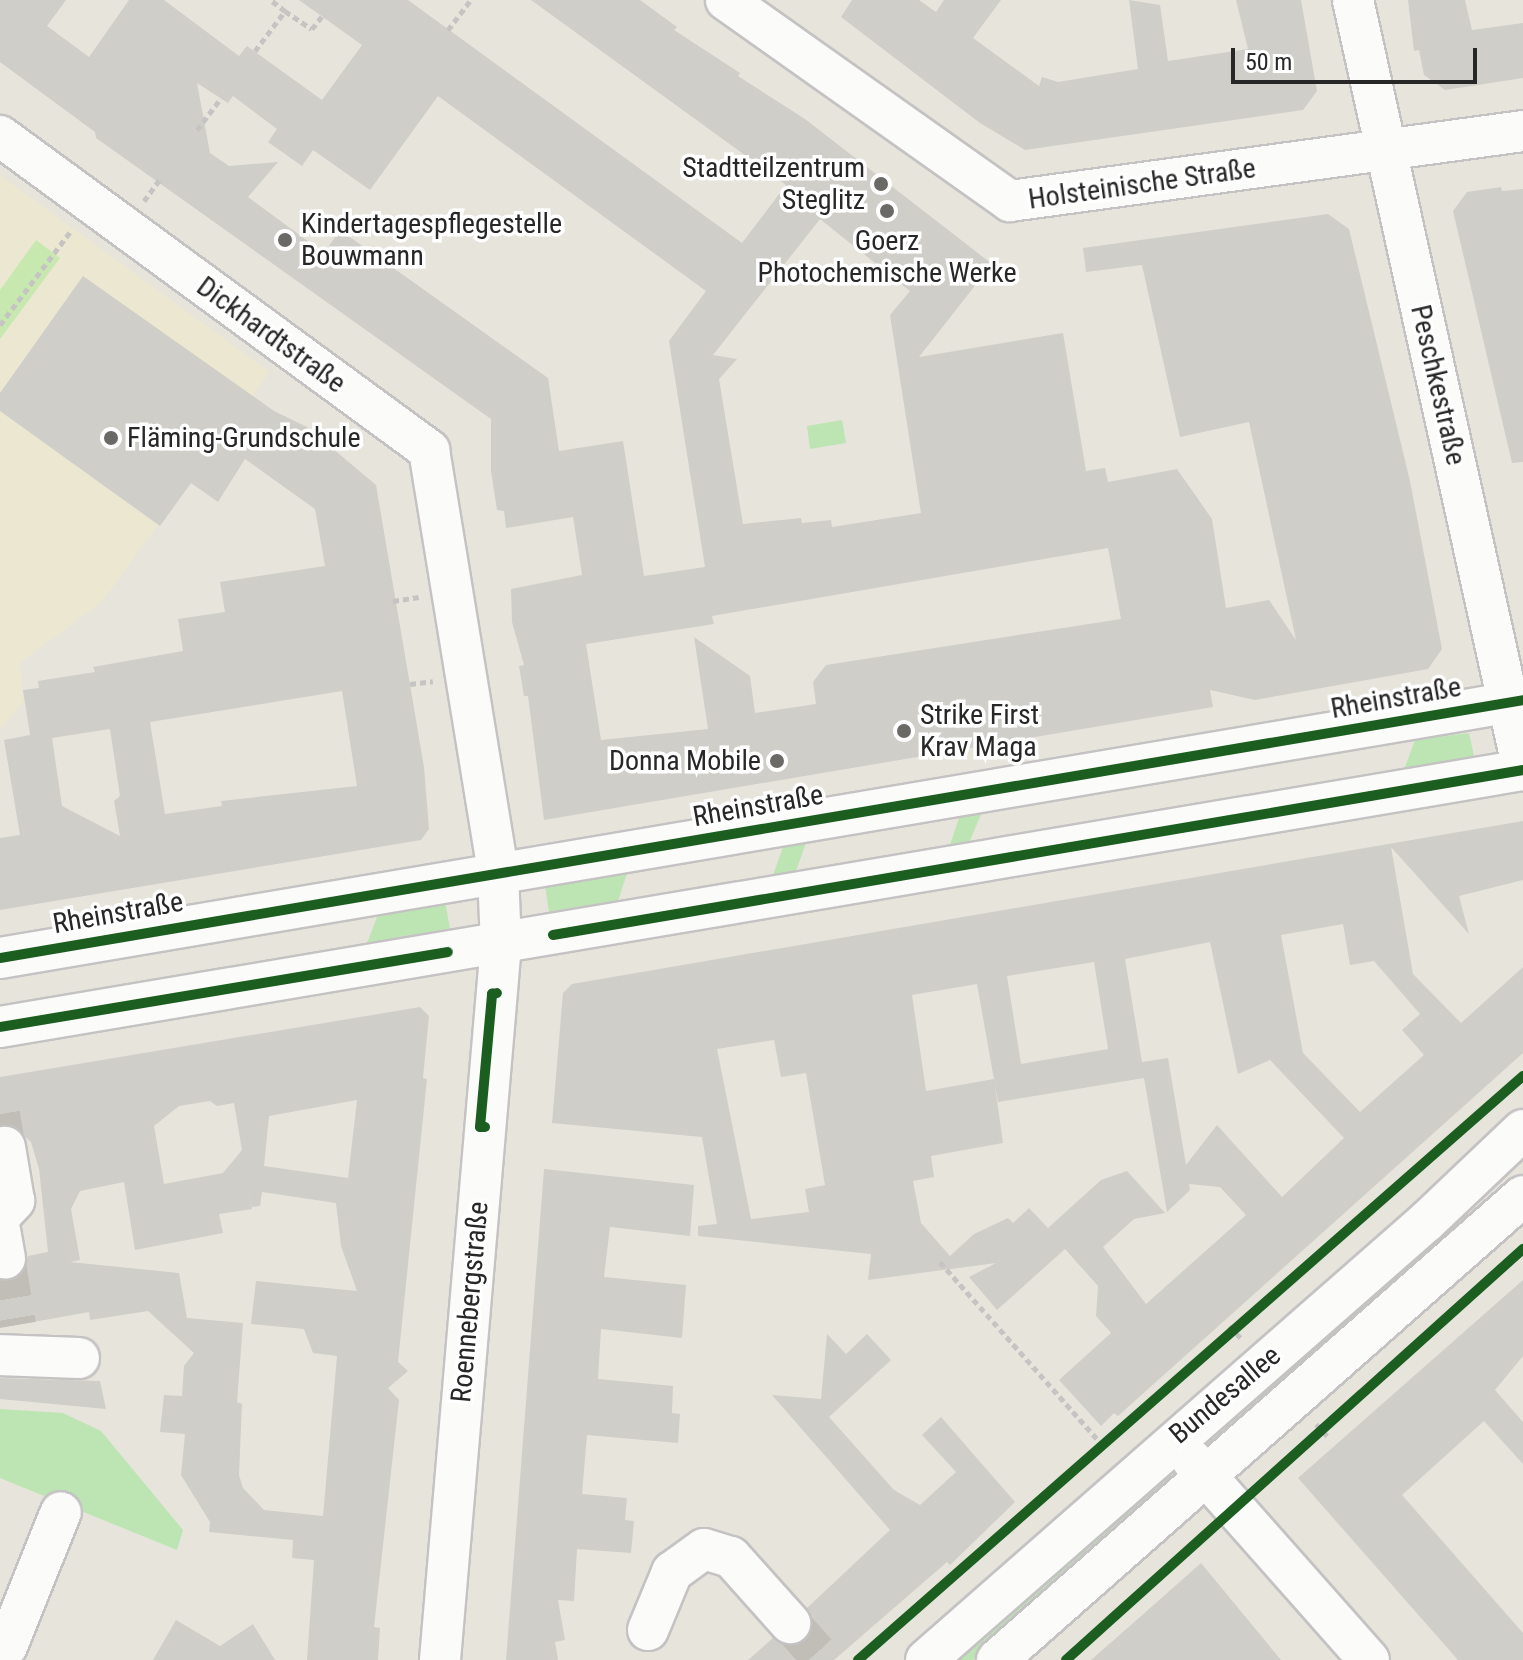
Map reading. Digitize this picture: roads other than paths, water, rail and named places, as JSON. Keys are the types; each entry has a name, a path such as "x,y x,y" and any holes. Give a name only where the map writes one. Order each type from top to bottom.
{"street":[{"name":"Holsteinische Straße","path":"726,0 1010,201 1523,131"},
{"name":"Peschkestraße","path":"1353,0 1516,702 1523,770"},
{"name":"Dickhardtstraße","path":"0,136 429,450 498,873 501,944"},
{"name":"Rheinstraße","path":"0,958 1516,702"},
{"path":"0,1027 1523,770"},
{"name":"Roennebergstraße","path":"440,1660 501,944"},
{"path":"0,1216 14,1201 5,1147"},
{"name":"Bundesallee","path":"926,1660 1174,1439 1440,1209 1516,1152"},
{"name":"Bundesallee","path":"997,1660 1209,1478 1523,1196"},
{"path":"1440,1209 1470,1242"},
{"path":"12,1345 79,1358"},
{"path":"1174,1439 1369,1660"},
{"path":"7,1646 61,1512"},
{"path":"648,1630 672,1572 704,1549 731,1557 790,1623"}],"tunnel":[{"path":"0,1114 5,1147"},
{"path":"5,1259 16,1325"},
{"path":"790,1623 823,1660"}],"place":[{"name":"Stadtteilzentrum Steglitz","path":"881,184"},
{"name":"Goerz Photochemische Werke","path":"887,211"},
{"name":"Kindertagespflegestelle Bouwmann","path":"285,240"},
{"name":"Fläming-Grundschule","path":"111,438"},
{"name":"Strike First Krav Maga","path":"904,731"},
{"name":"Donna Mobile","path":"777,761"}]}
